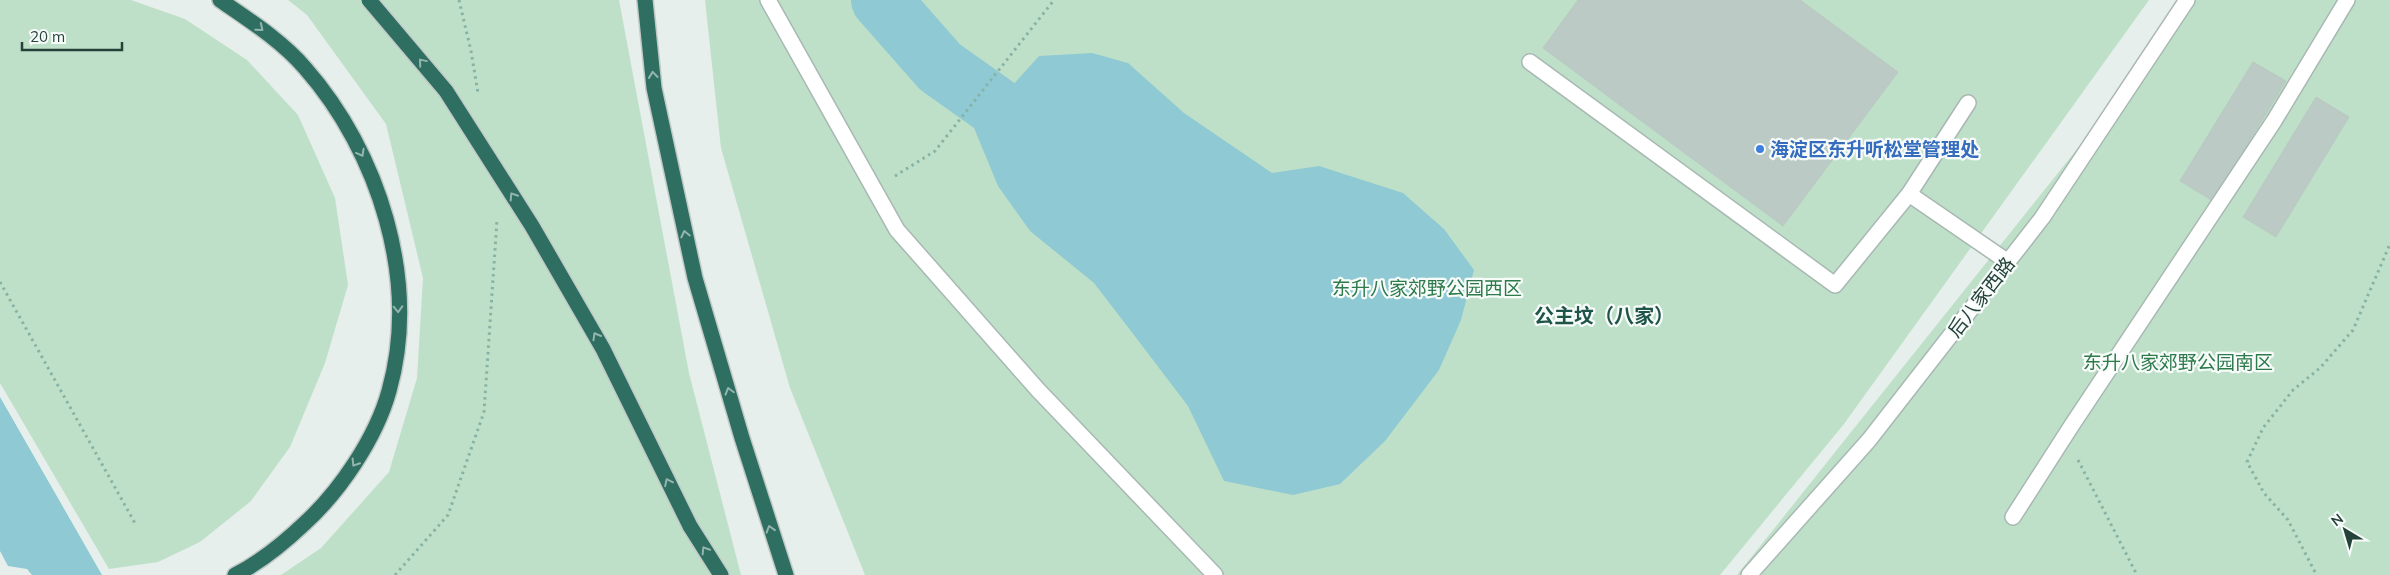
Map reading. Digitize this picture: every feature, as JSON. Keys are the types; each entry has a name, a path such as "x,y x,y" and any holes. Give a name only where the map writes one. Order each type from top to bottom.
{"highway":[{"path":"220,0 259,26 305,67 339,112 368,165 387,217 397,272 399,332 389,392 368,442 345,479 319,510 283,543 236,574"},
{"path":"369,0 446,91 532,226 603,349 690,526 721,575"},
{"path":"645,0 654,88 674,188 695,278 742,438 786,575"}],"street":[{"path":"768,0 897,230 1019,368 1215,575"},
{"name":"后八家西路","path":"1749,575 1869,440 2042,218 2187,0"},
{"path":"2013,517 2274,121 2346,0"},
{"path":"1530,62 1835,285 1909,194 1968,103"},
{"path":"1909,194 2008,262"}],"path":[{"path":"459,0 471,51 479,99"},
{"path":"874,190 934,151 1054,0"},
{"path":"395,575 448,515 484,412 498,226 497,216"},
{"path":"2315,572 2288,520 2264,492 2246,462 2263,428 2294,390 2320,368 2353,330 2390,244"},
{"path":"0,282 136,525"},
{"path":"2066,434 2137,575"}],"green space":[{"path":"0,0 131,0 185,19 247,60 298,115 335,198 348,285 325,363 290,447 251,501 200,542 158,562 109,569 0,383"},
{"path":"288,0 619,0 689,373 741,575 281,575 321,548 389,472 417,378 423,278 386,124 307,15"},
{"name":"东升八家郊野公园西区","path":"705,0 2149,0 1844,424 1720,575 865,575 790,388 721,148"},
{"name":"东升八家郊野公园南区","path":"2196,0 2390,0 2390,575 1737,575"}],"water":[{"path":"1092,53 1128,63 1184,113 1272,173 1319,166 1403,193 1444,229 1474,270 1461,320 1439,370 1385,441 1340,484 1293,495 1224,481 1188,406 1137,339 1094,283 1030,231 998,186 974,128 1039,56"},
{"path":"0,397 102,575 32,575 27,569 8,566 0,551"}],"building":[{"name":"海淀区东升听松堂管理处","path":"1578,0 1800,0 1898,72 1783,226 1543,48"},
{"path":"2253,62 2286,81 2213,201 2180,181"},
{"path":"2316,97 2349,117 2276,237 2243,217"}],"waterway":[{"path":"881,0 940,67 995,106"}],"place":[{"name":"海淀区东升听松堂管理处","path":"1760,149"}],"district":[{"name":"公主坟（八家）","path":"1604,316"}]}
